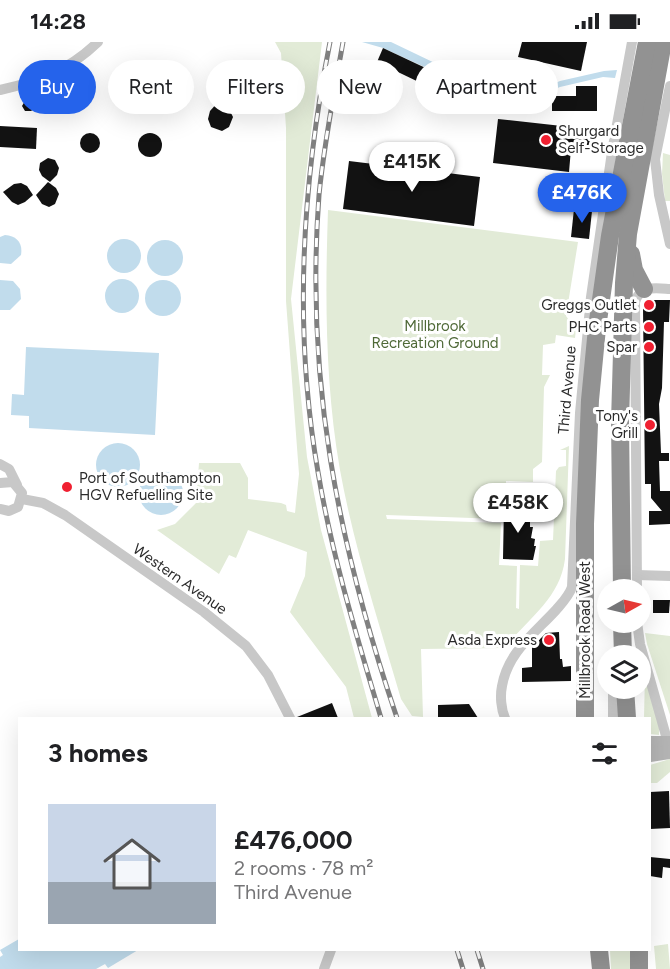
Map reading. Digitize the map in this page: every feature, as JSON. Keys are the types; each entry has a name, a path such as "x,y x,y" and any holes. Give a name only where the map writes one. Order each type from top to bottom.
{"highway":[{"name":"Millbrook Road West","path":"585,717 585,524 590,400 610,236 647,42"},
{"path":"622,579 620,422 624,283 628,234 663,42"},
{"path":"628,234 634,270 644,289"},
{"path":"626,699 627,717"},
{"path":"599,951 601,969"},
{"path":"639,951 639,969"}],"street":[{"path":"0,90 58,72 98,42"},
{"name":"Third Avenue","path":"504,717 501,691 504,678 520,645 561,605 572,587 579,413 590,308 612,152 632,42"},
{"path":"670,86 655,159 657,185 670,244"},
{"path":"637,579 635,302 638,294 644,289 670,289"},
{"path":"0,464 9,469 22,493 22,499 14,510 0,509"},
{"path":"0,483 8,481 17,485"},
{"name":"Western Avenue","path":"22,499 43,503 65,515 204,612 246,646 268,675 289,717"},
{"path":"637,575 670,576"},
{"path":"639,633 640,644 670,746"},
{"name":"Millbrook Road West","path":"613,699 613,717"},
{"path":"651,743 670,746"},
{"path":"651,755 670,746"},
{"path":"324,969 331,951"}],"green space":[{"path":"275,42 322,42 320,60 317,60 317,83 291,299 307,457 321,530 372,717 354,717 346,687 290,612 305,576 307,552 248,530 236,558 229,555 219,574 157,530 175,524 196,503 199,463 240,463 248,478 248,499 281,503 286,505 287,511 295,513 299,474 286,301 285,114 305,114 305,60 281,60 281,53"},
{"path":"663,153 670,155 670,201 665,201 662,174"},
{"name":"Millbrook Recreation Ground","path":"328,210 578,242 566,316 576,329 575,338 556,335 555,343 543,345 542,375 550,375 544,387 542,462 533,469 533,482 506,481 506,488 502,489 501,519 386,515 387,519 501,523 499,565 517,566 516,608 519,609 520,565 538,566 540,541 553,540 556,471 559,467 566,466 566,450 560,450 569,446 565,559 557,586 542,607 505,648 421,649 423,717 412,716 401,699 360,556 340,470 331,405 327,340"},
{"path":"645,633 670,636 670,715 651,656 651,645 647,644"},
{"path":"651,691 659,713 659,735 651,734 651,717 644,717 644,699 651,699"},
{"path":"670,759 670,772 657,783 651,783 651,765"},
{"path":"668,944 670,969 656,969 654,946"},
{"path":"610,951 633,951 633,969 611,969"}],"water":[{"path":"362,42 391,42 429,60 415,60 415,63 383,48"},
{"path":"617,70 615,78 603,77 558,88 560,81"},
{"path":"5,235 16,239 21,247 21,255 11,264 0,263 0,237"},
{"path":"124,239 136,244 141,256 136,268 124,273 112,268 107,256 112,244"},
{"path":"165,240 177,246 183,258 177,270 165,276 153,270 147,258 153,246"},
{"path":"122,279 134,284 139,296 134,308 122,313 110,308 105,296 110,284"},
{"path":"0,280 13,281 20,289 21,299 10,310 0,310"},
{"path":"163,280 176,285 181,298 176,311 163,316 150,311 145,298 150,285"},
{"path":"26,347 159,353 155,435 29,428 29,416 11,415 12,394 24,395"},
{"path":"118,443 134,449 140,465 134,481 118,487 102,481 96,465 102,449"},
{"path":"161,471 176,478 183,493 176,508 161,515 146,508 139,493 146,478"},
{"path":"18,940 18,951 136,951 108,968 105,964 96,969 0,969 0,957 3,955 0,950"}],"building":[{"path":"522,42 587,42 581,71 558,66 558,60 532,60 518,57"},
{"path":"383,48 415,63 415,80 403,74 403,60 378,60"},
{"path":"576,86 597,86 597,111 558,111 558,96 576,96"},
{"path":"209,114 232,114 233,117 229,127 222,131 211,127 208,119"},
{"name":"Shurgard Self-Storage","path":"498,119 598,130 596,152 571,149 569,172 493,163"},
{"path":"0,126 37,128 36,149 0,147"},
{"path":"86,133 94,133 100,139 100,147 94,153 86,153 80,147 80,139"},
{"path":"150,133 159,136 162,145 159,154 150,157 141,154 138,145 141,136"},
{"path":"48,158 55,160 59,168 57,175 50,182 42,176 39,170 40,163"},
{"path":"349,161 480,177 474,226 343,209"},
{"path":"48,182 56,188 59,194 55,204 49,207 42,204 36,195"},
{"path":"21,183 27,186 33,195 18,205 3,192 14,184"},
{"path":"574,209 592,211 589,239 571,237"},
{"path":"652,300 670,300 669,322 664,322 662,388 659,404 661,453 669,453 669,461 659,461 660,491 670,491 670,524 649,525 649,511 662,511 651,498 651,484 645,484 643,308"},
{"path":"504,505 530,506 530,527 533,527 531,538 535,539 534,546 536,546 533,560 503,559"},
{"path":"653,600 670,600 669,613 653,613"},
{"path":"559,632 560,659 562,659 563,667 571,666 571,681 522,682 522,668 532,667 532,647 546,633"},
{"path":"332,703 338,717 297,717"},
{"path":"469,704 477,717 438,717 438,705"},
{"path":"669,791 670,828 651,829 651,792"},
{"path":"651,857 670,859 670,868 663,867 662,878 651,876"}],"railway":[{"path":"330,42 320,95 307,202 303,310 305,364 310,418 330,534 381,717"},
{"path":"343,42 326,138 319,195 316,263 317,330 322,396 343,525 358,589 397,717"},
{"path":"457,951 463,969"},
{"path":"477,951 483,969"}],"place":[{"name":"Shurgard Self-Storage","path":"546,140"},
{"name":"Greggs Outlet","path":"649,305"},
{"name":"PHC Parts","path":"649,327"},
{"name":"Spar","path":"649,347"},
{"name":"Tony's Grill","path":"650,425"},
{"name":"Port of Southampton HGV Refuelling Site","path":"67,487"},
{"name":"Asda Express","path":"549,640"}]}
